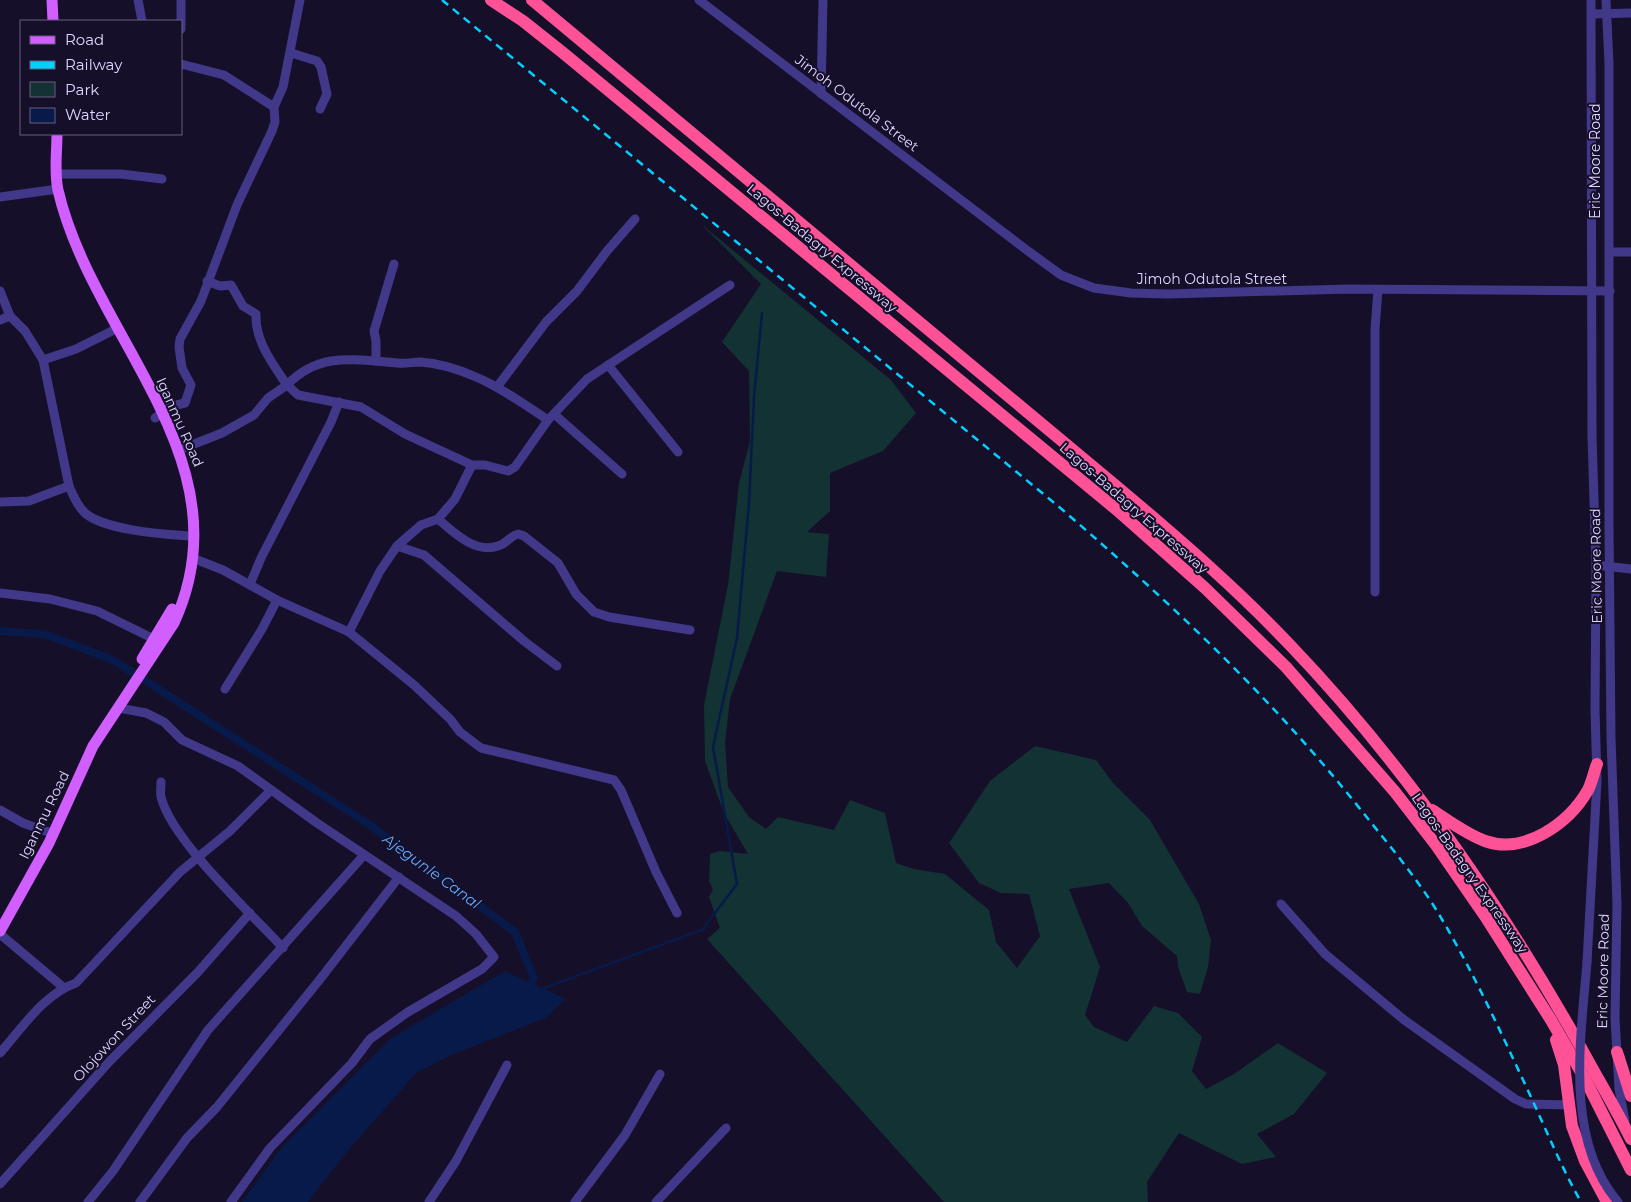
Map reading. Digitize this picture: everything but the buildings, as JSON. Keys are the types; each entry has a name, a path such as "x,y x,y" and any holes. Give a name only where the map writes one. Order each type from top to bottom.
{"highway":[{"name":"Lagos-Badagry Expressway","path":"491,0 523,21 569,58 1117,510 1205,588 1286,667 1394,792 1436,845 1479,908 1550,1020 1631,1170"},
{"name":"Lagos-Badagry Expressway","path":"532,0 1207,563 1291,646 1426,806 1519,942 1629,1135"},
{"path":"1426,806 1469,835 1488,842 1510,843 1526,841 1544,834 1566,818 1589,788 1597,764"},
{"path":"1550,1020 1564,1065 1572,1126 1585,1161 1607,1202"},
{"path":"1617,1052 1631,1096"}],"main road":[{"path":"52,0 53,20"},
{"path":"60,0 60,20"},
{"name":"Iganmu Road","path":"50,135 54,188 60,225 74,259 178,450 190,486 193,503 195,559 183,604 170,631 152,646"},
{"name":"Iganmu Road","path":"0,923 52,833 90,742 124,694 176,601 187,558 188,536 183,488 159,416 81,256 54,188 57,174 57,135"},
{"name":"Iganmu Road","path":"0,932 52,833 93,746 119,708 124,694"}],"street":[{"path":"138,0 142,20"},
{"path":"181,0 181,20"},
{"path":"159,416 172,406 185,403 190,393 191,386 182,368 179,346 191,317 201,301 207,281 218,262 237,205 272,131 275,122 274,107 283,87 300,0"},
{"name":"Jimoh Odutola Street","path":"699,0 1061,275 1085,284 1131,293 1168,294 1378,290 1610,291"},
{"path":"821,94 823,0"},
{"name":"Eric Moore Road","path":"1591,0 1592,436 1596,565 1595,710 1597,764 1581,1058 1582,1115 1587,1144 1594,1163 1608,1190 1618,1202"},
{"name":"Eric Moore Road","path":"1606,0 1610,252 1611,738 1617,904 1615,1018 1618,1089 1629,1135"},
{"path":"1592,14 1631,13"},
{"path":"291,53 317,62 322,67 327,94 320,109"},
{"path":"182,64 224,75 274,107"},
{"path":"57,174 121,174 162,179"},
{"path":"0,197 54,188"},
{"path":"497,386 546,322 577,291 606,250 635,219"},
{"path":"1610,252 1631,252"},
{"path":"376,361 374,331 394,264"},
{"path":"207,281 220,286 231,285 243,306 256,314 255,328 262,346 287,385 298,395 320,401 339,402 361,407 405,434 472,465 486,465 508,471 515,467 551,417 587,380 730,285"},
{"path":"1375,592 1375,329 1378,290"},
{"path":"0,291 10,316 25,331 43,360 69,486 75,501 84,512 102,522 143,532 188,536"},
{"path":"0,320 10,316"},
{"path":"43,360 76,349 112,331"},
{"path":"178,450 222,433 254,415 268,398 287,385 299,372 320,364 352,358 436,365 474,376 497,386 551,417 622,474"},
{"path":"608,365 678,452"},
{"path":"250,584 262,556 331,422 339,402"},
{"path":"348,632 380,571 397,546 421,525 438,519 455,499 472,465"},
{"path":"0,502 29,501 69,486"},
{"path":"438,519 456,535 483,548 496,547 518,534 524,536 558,563 576,594 594,612 609,617 690,630"},
{"path":"397,546 424,555 557,666"},
{"path":"195,559 223,570 276,600 348,632 414,685 450,719 460,732 481,748 614,780 621,790 656,872 677,913"},
{"path":"1596,565 1610,565 1631,569"},
{"path":"0,593 50,599 97,611 152,646"},
{"path":"225,689 262,629 276,600"},
{"path":"119,708 146,713 164,722 182,740 238,766 364,855 456,916 476,934 494,957 482,969 408,1012 370,1039 352,1063 270,1148 231,1202"},
{"path":"161,782 161,797 172,820 198,857 283,948"},
{"path":"0,1053 19,1029 63,987 76,983 149,903 198,857 230,831 271,790"},
{"path":"0,810 23,824 52,833"},
{"path":"88,1202 118,1164 208,1030 364,855"},
{"path":"140,1202 187,1138 217,1107 303,1001 399,877"},
{"path":"1281,904 1325,954 1403,1019 1515,1099 1526,1104 1570,1105"},
{"name":"Olojowon Street","path":"0,1184 109,1062 198,972 250,913"},
{"path":"0,932 63,987"},
{"path":"430,1202 456,1161 507,1065"},
{"path":"575,1202 625,1135 660,1074"},
{"path":"656,1202 726,1128"}],"green space":[{"path":"701,224 891,380 916,413 883,451 830,473 830,511 807,532 829,534 826,577 777,571 730,699 725,743 728,787 749,817 766,829 778,817 834,830 850,800 885,813 896,863 914,869 945,874 989,910 996,942 1017,968 1040,936 1029,894 1001,893 979,883 949,843 990,781 1035,746 1096,760 1113,783 1150,820 1199,904 1211,940 1208,967 1200,994 1187,992 1178,967 1177,956 1142,926 1128,903 1109,883 1069,889 1100,967 1085,1015 1094,1027 1127,1042 1154,1006 1178,1013 1202,1037 1192,1071 1206,1089 1234,1074 1278,1043 1327,1073 1294,1114 1257,1134 1276,1157 1242,1164 1179,1133 1147,1182 1148,1202 944,1202 707,939 720,928 709,897 713,890 709,881 710,854 720,851 748,854 724,813 705,761 704,705 728,585 739,483 750,441 749,371 722,342 761,284"}],"water":[{"path":"505,971 566,999 545,1018 449,1056 416,1073 345,1154 308,1202 242,1202 282,1147 391,1038"}],"waterway":[{"path":"541,989 702,930 737,884 713,747 737,638 749,503 754,397 762,313"},
{"name":"Ajegunle Canal","path":"0,631 45,634 113,660 370,825 515,932 534,978 526,990"}],"railway":[{"path":"442,0 1058,506 1179,614 1291,727 1402,862 1431,902 1452,936 1484,998 1581,1202"}]}
